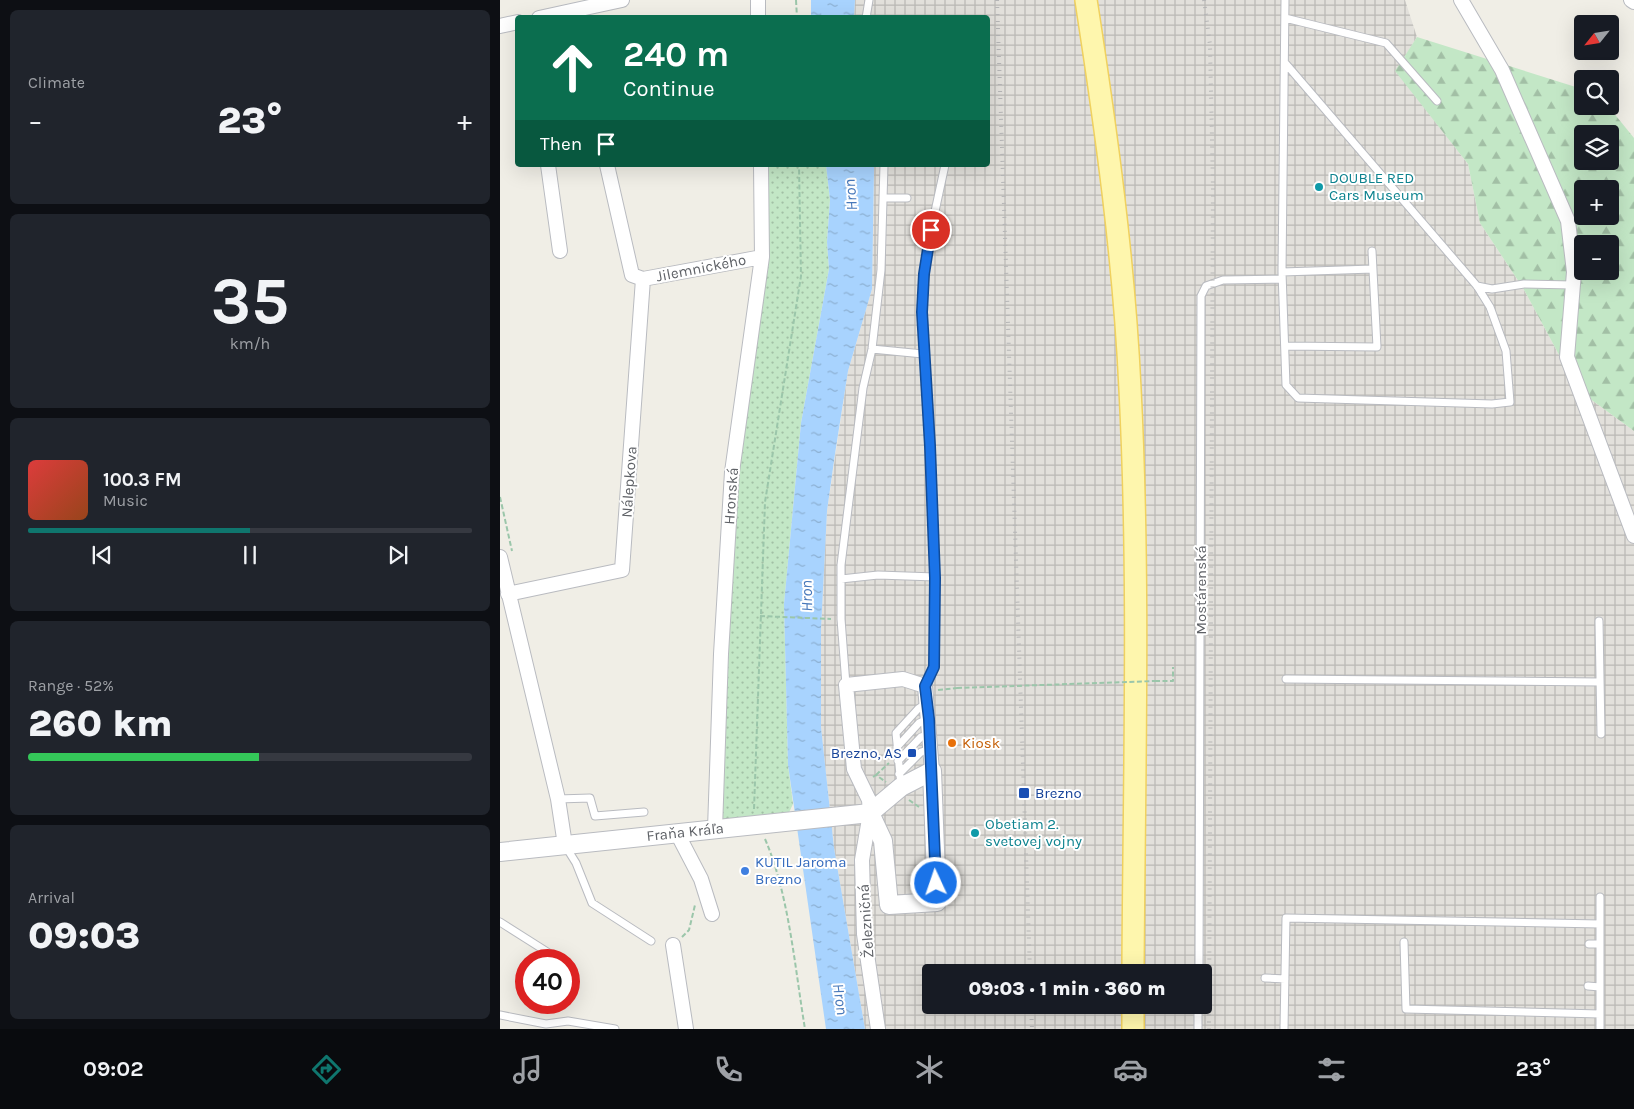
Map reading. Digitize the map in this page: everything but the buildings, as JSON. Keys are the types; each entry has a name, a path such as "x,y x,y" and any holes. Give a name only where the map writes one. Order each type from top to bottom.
{"main road":[{"path":"1086,0 1121,254 1131,404 1134,532 1133,964"},
{"path":"1133,1014 1133,1029"}],"street":[{"path":"568,14 622,0"},
{"path":"758,0 758,15"},
{"path":"1461,0 1502,70 1568,221 1574,272 1567,357 1634,536"},
{"path":"500,26 515,23"},
{"path":"548,167 560,251"},
{"name":"Jilemnického","path":"607,167 632,275 644,279 762,257"},
{"name":"Hronská","path":"715,829 721,654 732,472 762,257 761,167"},
{"name":"Nálepkova","path":"508,594 622,570 644,279"},
{"path":"500,557 558,800 565,844"},
{"path":"870,813 869,800 854,769 846,685 903,679 925,686"},
{"name":"Železničná","path":"870,813 883,840 889,905 937,902 931,749 925,686"},
{"path":"870,813 900,780 932,771"},
{"name":"Fraňa Kráľa","path":"500,852 870,813"},
{"name":"Železničná","path":"870,813 862,860 864,934 878,1029"},
{"path":"677,833 701,880 712,914"},
{"path":"672,945 686,1029"}],"lane":[{"path":"866,15 869,0"},
{"path":"1285,0 1286,64 1282,276 1286,384 1298,398 1510,402 1506,351 1490,307 1477,286 1286,64"},
{"path":"1285,18 1386,43 1437,101"},
{"path":"846,685 841,619 844,536 863,388 872,349 881,270 884,167"},
{"path":"925,686 934,667 935,578 922,312 924,274 945,167"},
{"path":"884,198 906,198"},
{"path":"1285,346 1377,347 1372,251"},
{"name":"Mostárenská","path":"1199,964 1201,296 1206,286 1217,281 1373,269"},
{"path":"1477,286 1492,289 1524,284 1573,284"},
{"path":"872,349 923,354"},
{"path":"841,579 878,575 935,578"},
{"path":"1599,621 1601,734"},
{"path":"1286,679 1600,682"},
{"path":"900,780 896,734 918,709 928,702"},
{"path":"897,747 919,723 929,719"},
{"path":"898,761 921,737 930,734"},
{"path":"900,780 921,752 931,749"},
{"path":"558,800 590,798 595,816 644,812"},
{"path":"565,844 576,863 592,903 651,940"},
{"path":"1600,897 1600,1029"},
{"path":"1284,1029 1286,918 1600,924"},
{"path":"500,922 543,949"},
{"path":"1404,942 1406,1009 1600,1014"},
{"path":"1589,944 1600,944"},
{"path":"1266,978 1285,979"},
{"path":"1588,986 1600,986"},
{"path":"1198,1014 1198,1029"},
{"path":"500,1015 546,1024 568,1021 615,1029"}],"path":[{"path":"796,0 797,15"},
{"path":"799,167 801,276 765,502 754,816 772,857 789,929 805,1029"},
{"path":"760,616 831,619"},
{"path":"957,688 1172,681 1173,667"},
{"path":"672,945 689,930 695,905"}],"shaded area":[{"path":"855,0 1405,0 1417,37 1396,71 1468,164 1480,223 1523,288 1578,390 1634,431 1634,1029 865,1029 834,848 821,727 821,629 827,511 848,371 872,289 874,167 990,167 990,15 854,15"}],"green space":[{"path":"1417,37 1574,86 1574,115 1615,115 1634,138 1634,431 1578,390 1523,288 1480,223 1468,164 1395,71"},
{"path":"761,167 826,167 830,200 827,242 829,269 801,423 784,604 788,765 793,804 784,823 715,822 732,472 762,257"}],"water":[{"path":"811,0 855,0 854,15 811,15"},
{"name":"Hron","path":"826,167 874,167 872,289 848,371 835,454 827,511 821,629 821,727 834,848 865,1029 826,1029 788,765 784,604 801,423 829,269 827,242 830,200"}],"railway":[{"path":"997,0 1030,964"},
{"path":"1204,0 1210,45 1213,187 1209,1029"},
{"path":"1031,1014 1032,1029"}],"place":[{"name":"DOUBLE RED Cars Museum","path":"1319,187"},
{"name":"Kiosk","path":"952,743"},
{"name":"Brezno, AS","path":"912,753"},
{"name":"Brezno","path":"1024,793"},
{"name":"Obetiam 2. svetovej vojny","path":"975,833"},
{"name":"KUTIL Jaroma Brezno","path":"745,871"}],"route":[{"path":"931,230 924,274 922,312 935,578 934,667 925,686 929,719 936,883"}]}
